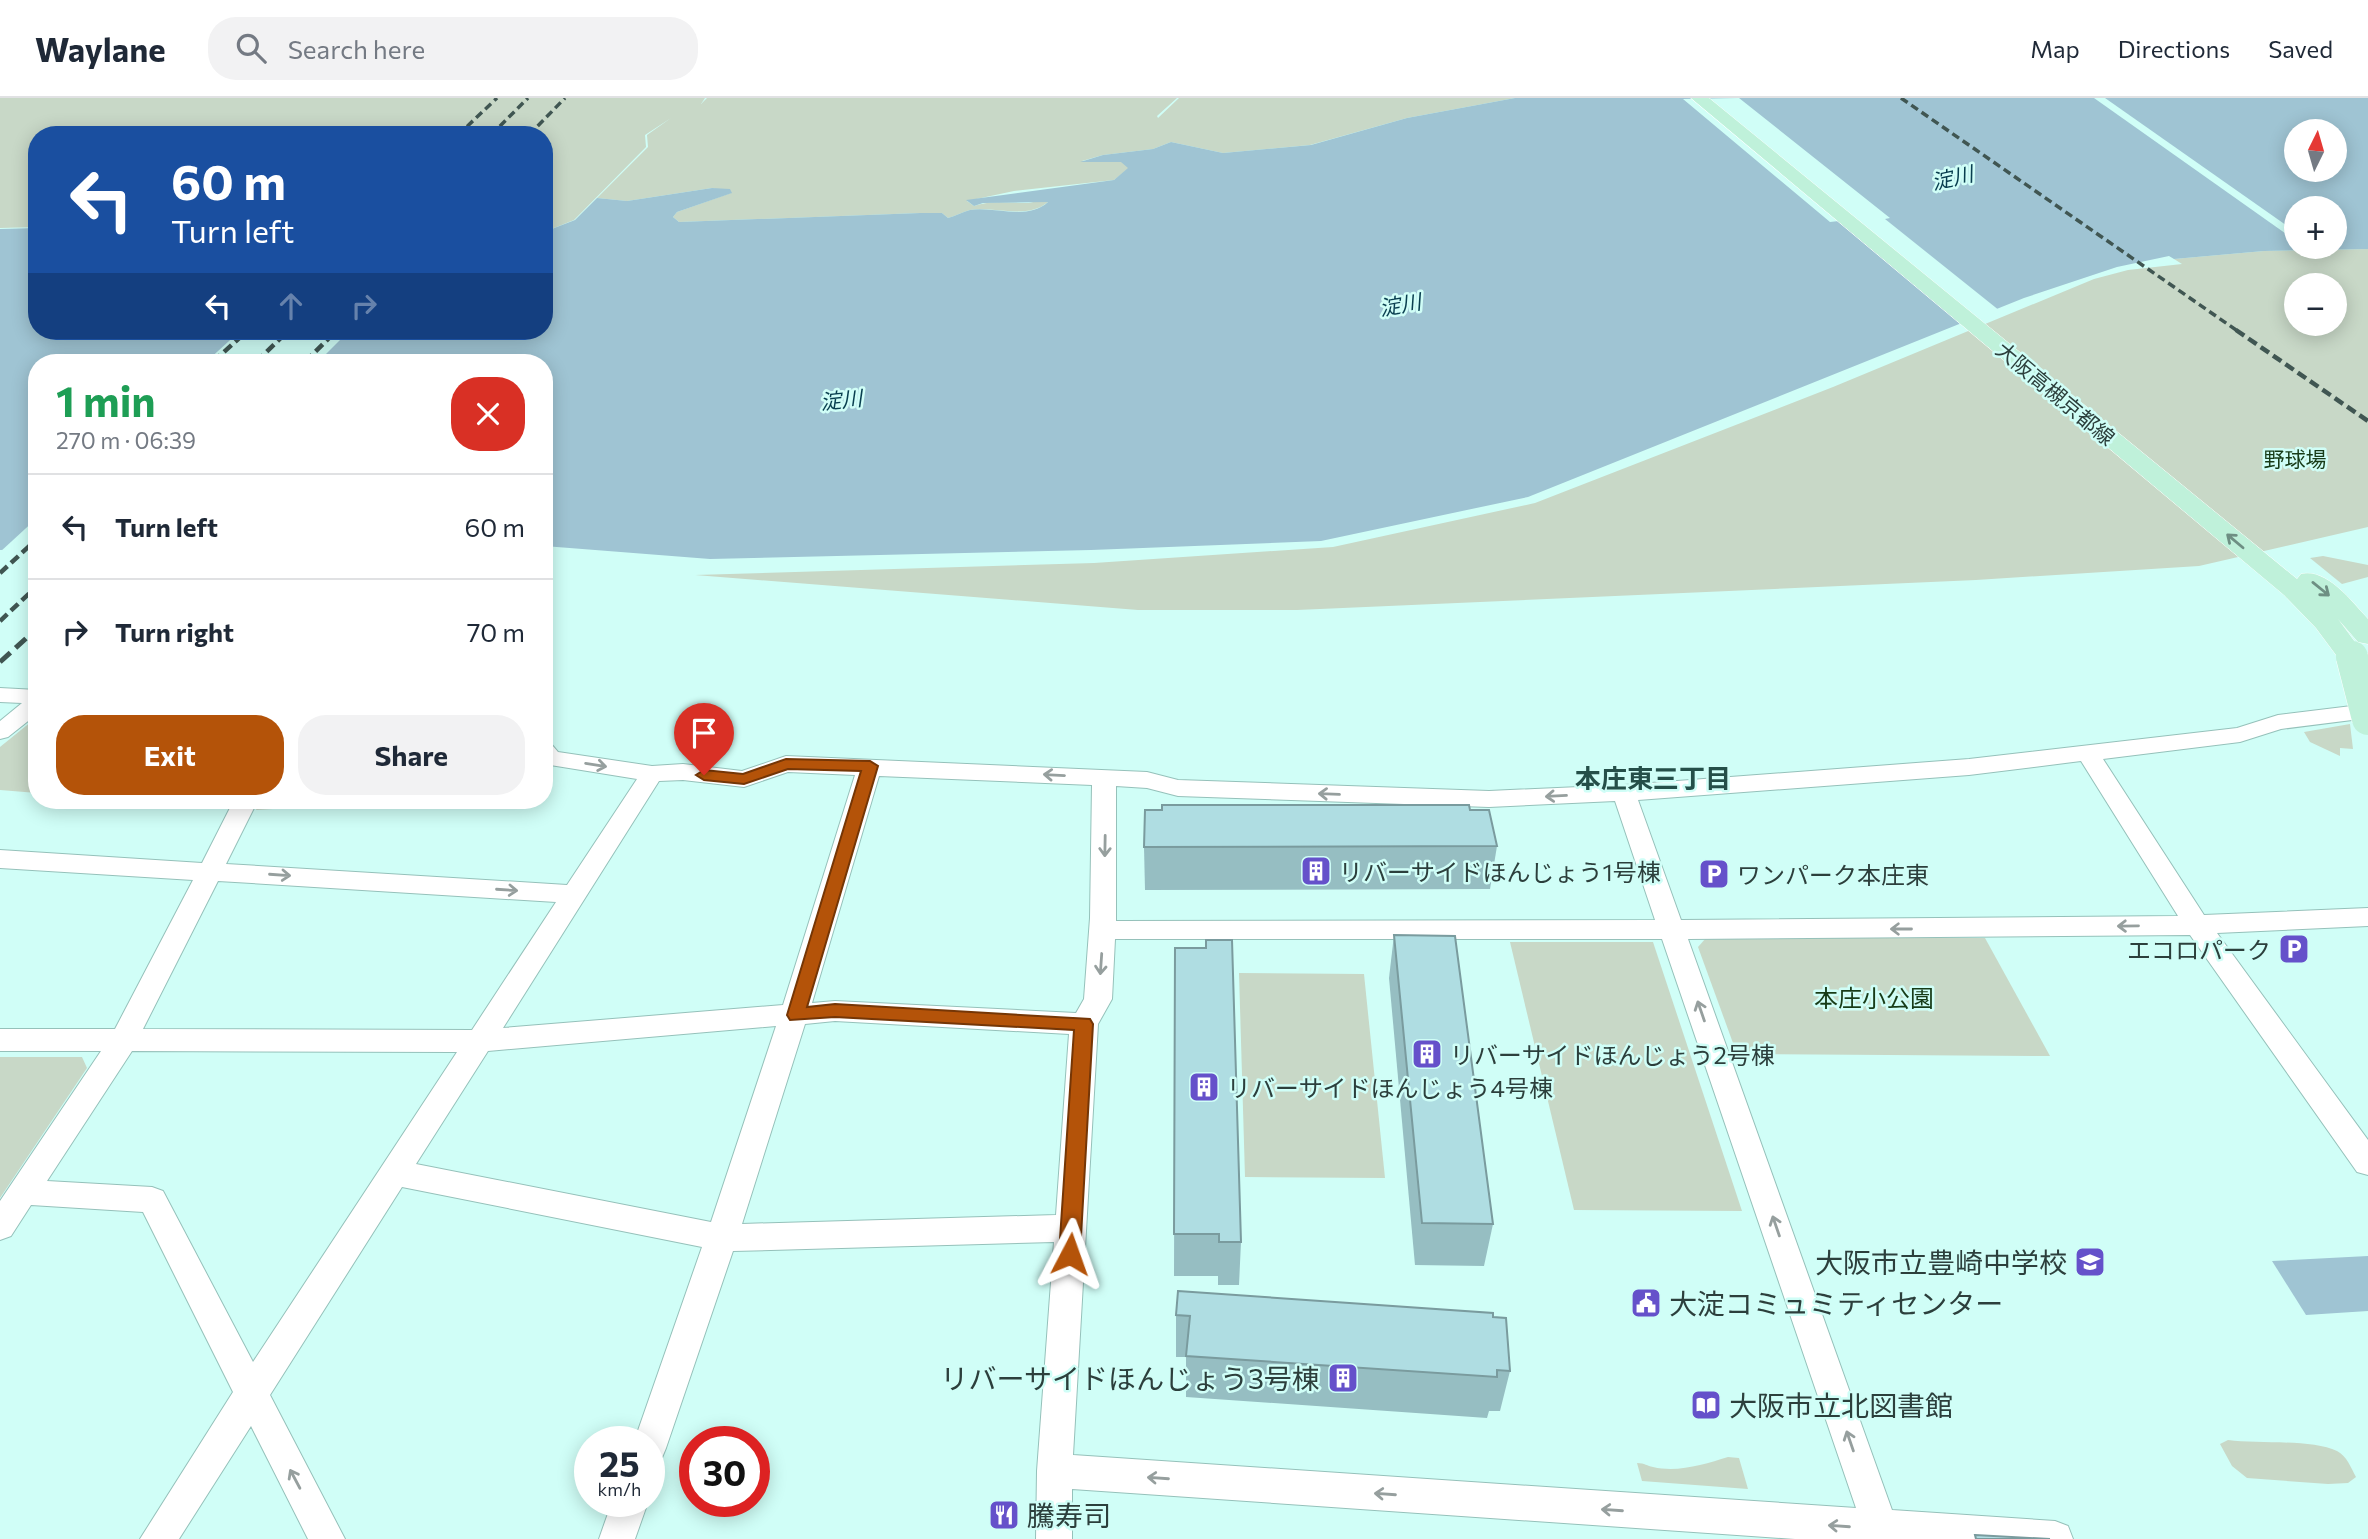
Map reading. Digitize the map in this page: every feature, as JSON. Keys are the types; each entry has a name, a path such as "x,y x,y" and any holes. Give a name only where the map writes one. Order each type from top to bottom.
{"main road":[{"name":"大阪高槻京都線","path":"1699,98 2293,589 2335,616"},
{"name":"大阪高槻京都線","path":"1717,98 2335,616 2360,646 2368,719"}],"street":[{"path":"0,695 28,697"},
{"path":"0,732 28,710"},
{"path":"553,758 652,774 683,772 744,779 786,764 870,766 1147,780 1178,788 1489,799 1624,793 1969,768 2240,735 2278,722 2368,711"},
{"path":"2088,754 2197,925 2368,1163"},
{"path":"657,1426 723,1238 796,1015 870,766"},
{"path":"158,1539 652,774"},
{"path":"1054,1539 1055,1471 1072,1228 1091,1011 1103,930 1104,778"},
{"path":"1624,793 1672,929 1899,1533"},
{"path":"0,1227 124,1040 242,809"},
{"path":"0,859 573,894"},
{"path":"1103,930 2197,925 2368,917"},
{"path":"0,1040 482,1041 835,1011 1091,1011"},
{"path":"396,1173 723,1238 1072,1228"},
{"path":"22,1192 152,1200 327,1539"},
{"path":"1055,1471 1899,1533 2055,1539"},
{"path":"617,1539 625,1517"}],"green space":[{"path":"0,98 705,98 701,104 707,98 1177,98 1157,116 1158,118 1179,98 1515,98 1407,118 1310,145 1223,153 1171,142 1153,149 1103,155 1082,161 1122,162 1129,168 1114,180 1014,191 967,201 974,206 993,202 1048,202 1030,210 979,209 948,218 942,213 920,213 679,222 673,217 677,212 731,193 712,188 627,201 597,198 648,147 647,135 671,118 645,135 646,147 574,220 553,228 553,126 28,126 28,227 0,228"},
{"name":"野球場","path":"2347,249 2368,249 2368,527 2199,566 1976,580 1297,610 1138,610 695,575 1094,563 1333,547 1535,503 1833,387 2094,279 2128,270 2182,264 2174,259 2284,251 2284,259 2347,259"},
{"path":"2323,556 2368,565 2368,577 2342,584 2310,558"},
{"path":"28,724 28,792 0,790 0,747"},
{"path":"2350,724 2353,749 2340,748 2340,756 2310,742 2304,732"},
{"name":"本庄小公園","path":"1706,938 1985,938 2050,1056 1737,1054 1698,947"},
{"path":"1510,942 1653,942 1742,1211 1574,1210"},
{"path":"1239,973 1364,974 1385,1178 1245,1177"},
{"path":"0,1057 82,1057 87,1068 0,1198"},
{"path":"2228,1440 2326,1447 2343,1456 2356,1477 2348,1483 2328,1484 2247,1478 2232,1466 2220,1444"},
{"path":"1728,1457 1739,1458 1748,1489 1642,1481 1637,1463 1672,1469"}],"water":[{"name":"淀川","path":"1515,98 2368,98 2368,249 2347,249 2347,196 2284,196 2284,251 2174,259 2169,256 2117,267 2024,298 1528,497 1321,541 1091,550 710,559 553,547 553,354 28,354 28,549 0,550 0,229 28,228 28,340 553,340 553,229 575,220 597,198 627,201 712,188 730,189 732,193 677,212 673,217 679,222 920,213 942,213 948,218 979,209 1031,211 1048,202 983,203 974,206 966,200 1114,180 1128,168 1121,162 1080,162 1103,155 1153,149 1171,142 1223,153 1311,145 1407,118"},
{"path":"2368,1256 2368,1311 2306,1315 2272,1261"}],"pier":[{"path":"1739,98 1890,218 1885,219 2000,311 1964,326 1839,221 1830,222 1683,99"},
{"path":"2094,98 2105,98 2284,224 2284,233"},
{"path":"230,340 340,340 326,354 215,354"},
{"path":"28,526 28,552 0,552"}],"building":[{"path":"1162,805 1469,805 1470,810 1489,810 1497,846 1144,847 1145,810 1162,810"},
{"name":"リバーサイドほんじょう2号棟","path":"1394,935 1455,936 1493,1224 1422,1223"},
{"name":"リバーサイドほんじょう4号棟","path":"1206,940 1232,940 1241,1242 1219,1242 1219,1234 1174,1234 1175,948 1206,948"},
{"path":"1178,1291 1493,1313 1493,1317 1506,1318 1510,1371 1497,1370 1497,1377 1186,1356 1190,1316 1176,1315"},
{"path":"1975,1535 2050,1539 1976,1539"}],"railway":[{"path":"467,126 497,98"},
{"path":"500,126 528,98"},
{"path":"538,126 565,98"},
{"path":"1901,98 2239,332"},
{"path":"2236,330 2368,421"},
{"path":"222,354 237,340"},
{"path":"264,354 279,340"},
{"path":"313,354 327,340"},
{"path":"0,573 28,547"},
{"path":"0,621 28,595"},
{"path":"0,662 28,637"}],"place":[{"name":"リバーサイドほんじょう1号棟","path":"1316,871"},
{"name":"ワンパーク本庄東","path":"1714,874"},
{"name":"エコロパーク","path":"2294,949"},
{"name":"リバーサイドほんじょう2号棟","path":"1427,1054"},
{"name":"リバーサイドほんじょう4号棟","path":"1204,1087"},
{"name":"大阪市立豊崎中学校","path":"2090,1262"},
{"name":"大淀コミュミティセンター","path":"1646,1303"},
{"name":"リバーサイドほんじょう3号棟","path":"1343,1378"},
{"name":"大阪市立北図書館","path":"1706,1405"},
{"name":"騰寿司","path":"1004,1515"}],"district":[{"name":"本庄東三丁目","path":"1653,777"}],"route":[{"path":"704,775 744,779 786,764 870,766 796,1015 835,1011 1084,1024 1070,1254"}]}
